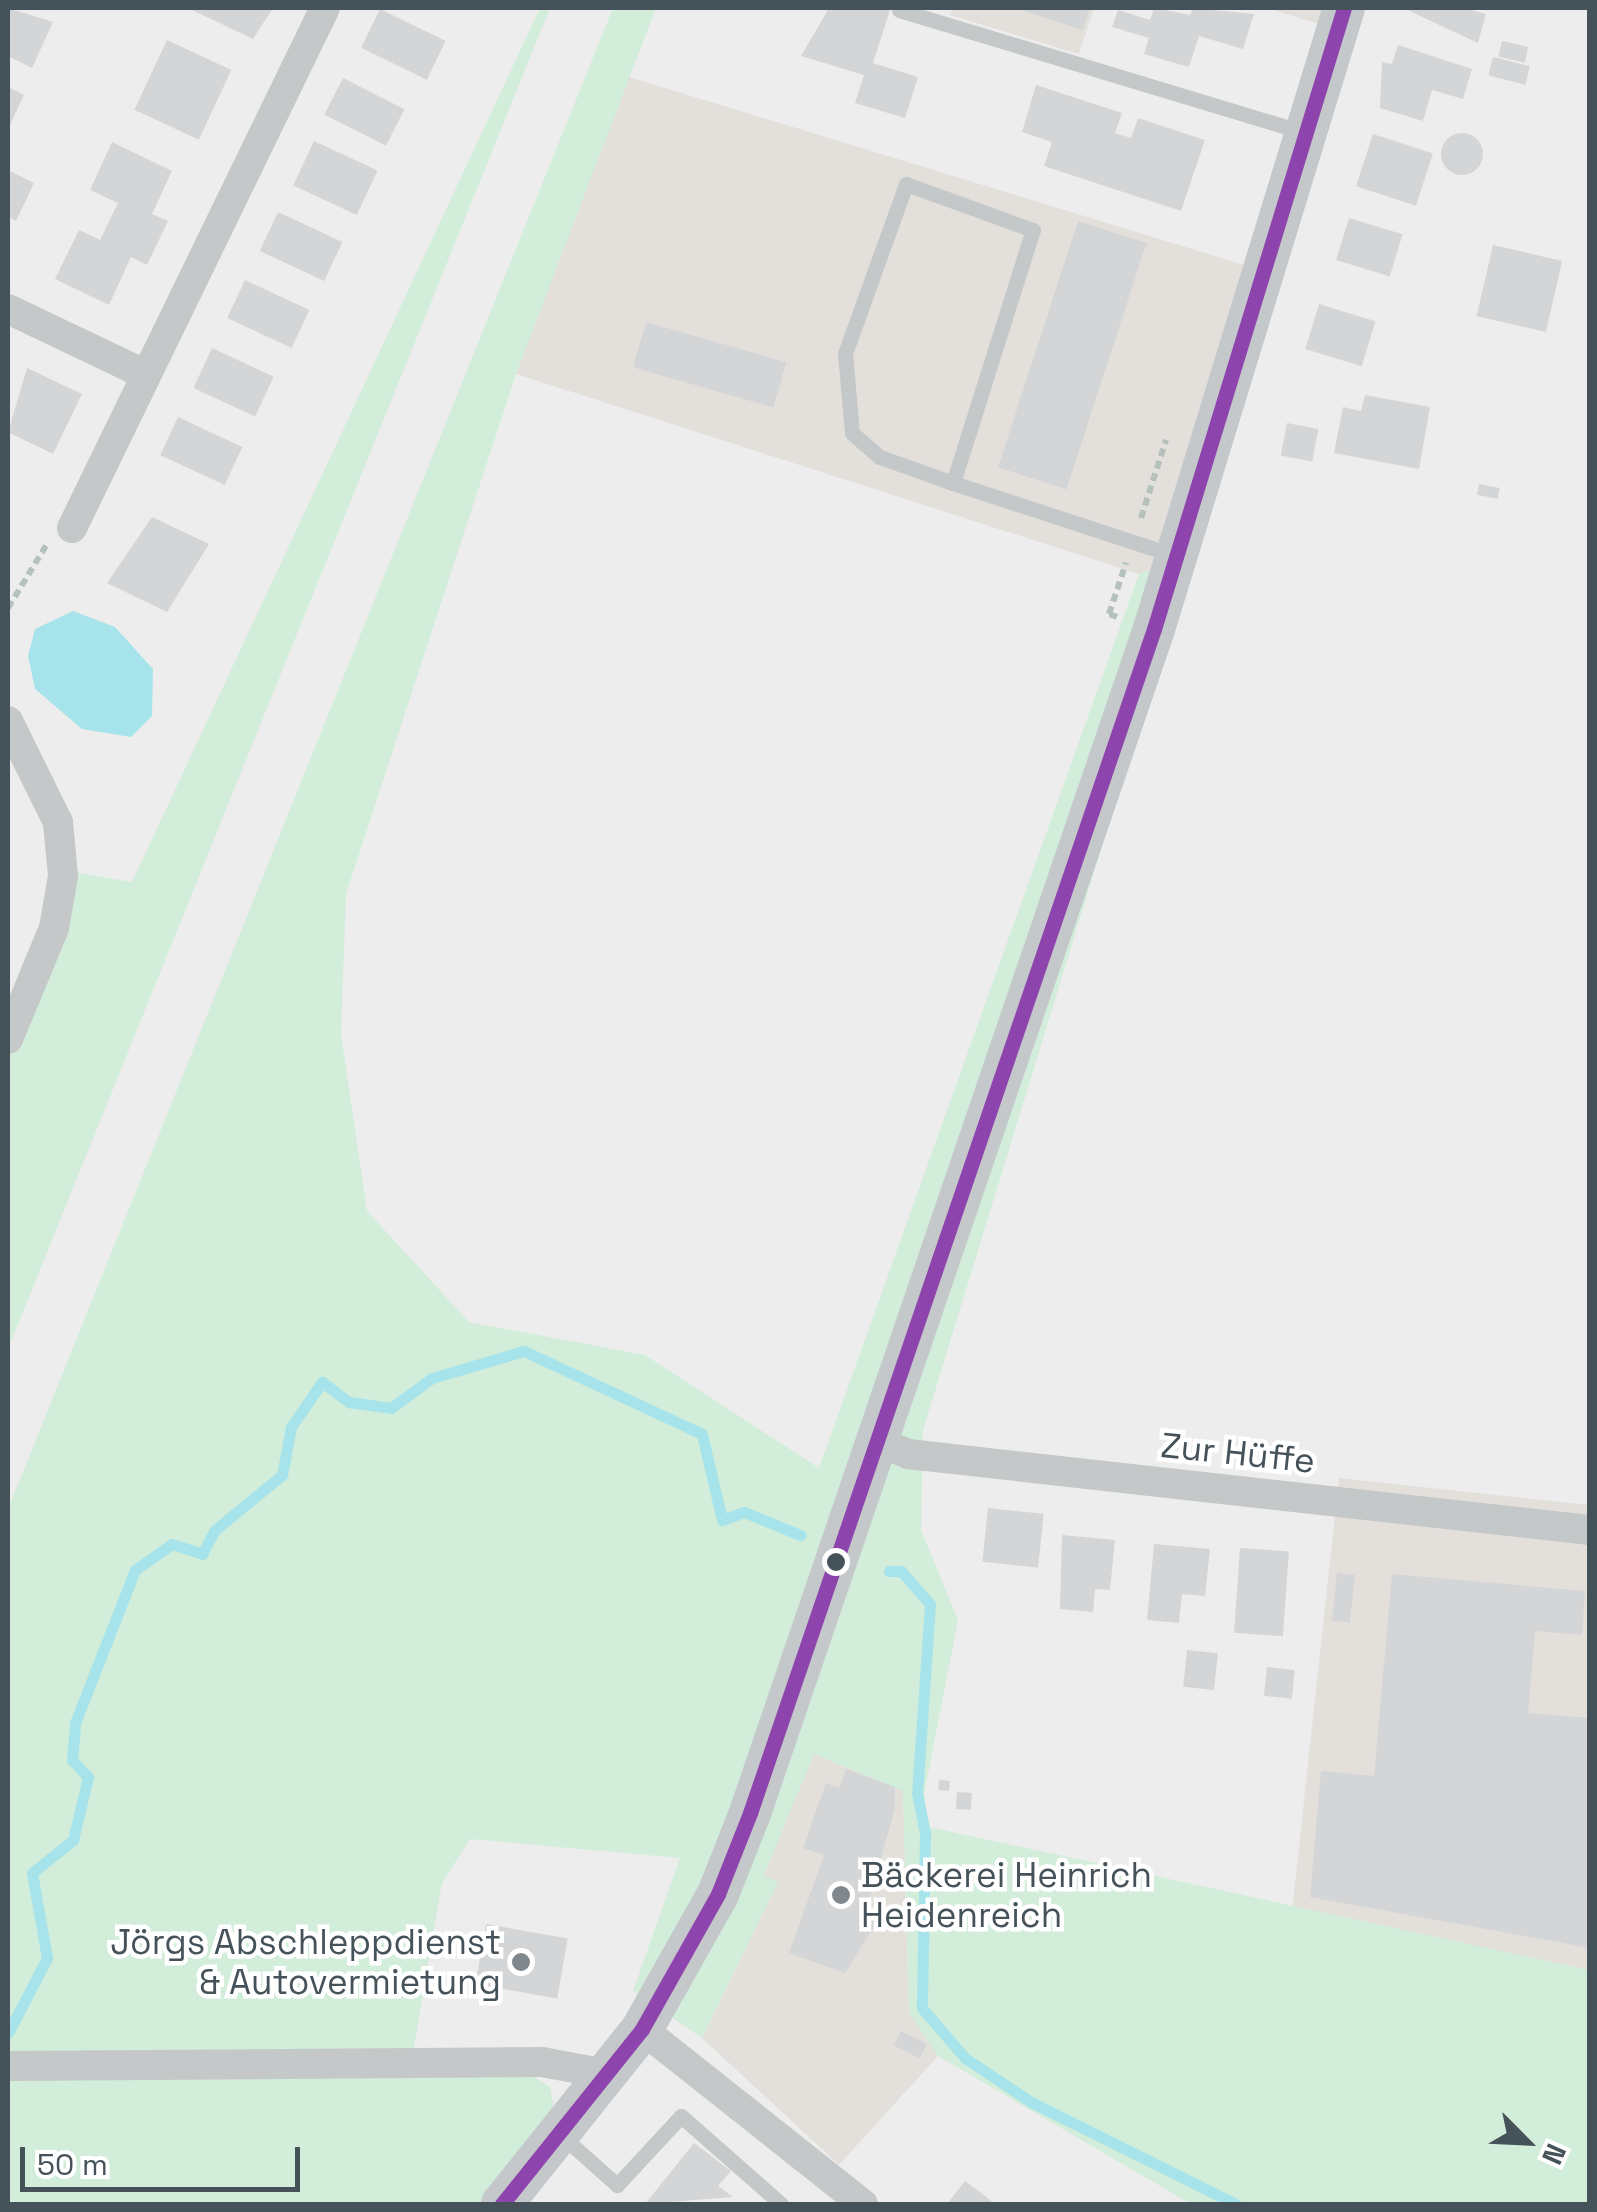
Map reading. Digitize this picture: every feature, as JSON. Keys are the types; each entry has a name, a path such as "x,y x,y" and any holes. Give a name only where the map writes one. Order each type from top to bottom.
{"street":[{"path":"72,528 325,8"},
{"path":"502,2204 612,2075 718,1894 880,1442 1177,556 1344,8"},
{"path":"8,309 144,374"},
{"path":"8,721 58,822 63,876 54,928 8,1039"},
{"name":"Zur Hüffe","path":"880,1442 908,1454 1590,1530"},
{"path":"642,2029 863,2204"},
{"path":"8,2066 453,2060 612,2075"}],"lane":[{"path":"899,10 1305,132"},
{"path":"953,483 1033,230 906,184 845,353 844,393 852,433 880,458 953,483 1177,556"},
{"path":"560,2135 617,2184 680,2116 781,2204"}],"path":[{"path":"8,608 21,599 58,521 72,528"}],"shaded area":[{"path":"953,8 1094,8 1079,54 950,15"},
{"path":"1267,8 1325,8 1319,24"},
{"path":"626,76 1274,274 1192,553 1139,574 516,374"},
{"path":"1339,1478 1589,1505 1589,1970 1292,1911"},
{"path":"813,1753 903,1791 909,2012 938,2056 839,2165 702,2038 778,1882 763,1876"}],"green space":[{"path":"540,8 550,8 8,1349 8,1006 41,926 49,868 132,882"},
{"path":"613,8 656,8 516,374 346,894 341,1034 367,1211 469,1322 645,1355 819,1468 1139,574 1192,553 923,1430 921,1530 958,1620 924,1795 929,1827 1589,1970 1589,2204 1191,2204 938,2056 909,2013 903,1791 814,1754 764,1875 778,1882 702,2038 633,1991 680,1858 470,1839 442,1883 409,2076 531,2075 550,2087 555,2113 494,2204 8,2204 8,1509"}],"water":[{"path":"73,611 115,627 153,669 152,716 131,737 82,729 35,689 28,656 35,629"}],"building":[{"path":"8,8 53,22 32,68 8,56"},
{"path":"188,8 273,8 253,39"},
{"path":"829,8 890,10 873,63 918,77 905,118 855,103 864,75 801,56"},
{"path":"1015,8 1090,8 1083,30"},
{"path":"1154,8 1190,15 1193,8 1254,14 1243,49 1199,36 1189,67 1144,54 1149,38 1112,27 1118,10 1150,20"},
{"path":"1403,8 1464,8 1486,14 1478,43"},
{"path":"380,9 446,41 427,80 361,48"},
{"path":"167,40 231,70 199,140 134,110"},
{"path":"1502,41 1528,47 1525,63 1498,57"},
{"path":"1398,45 1472,69 1463,99 1432,90 1423,121 1380,108 1382,62 1392,64"},
{"path":"1493,57 1530,66 1525,85 1488,75"},
{"path":"343,78 404,109 386,146 324,115"},
{"path":"1036,85 1122,113 1115,133 1131,138 1138,118 1205,140 1181,211 1044,166 1052,142 1022,132"},
{"path":"8,87 24,95 8,129"},
{"path":"1462,133 1477,139 1483,154 1477,169 1462,175 1447,169 1441,154 1447,139"},
{"path":"1373,134 1433,153 1416,206 1356,186"},
{"path":"314,141 377,171 357,215 293,185"},
{"path":"112,142 172,171 152,214 168,221 147,265 131,257 109,305 55,279 79,230 100,240 118,203 90,190"},
{"path":"8,170 34,183 16,221 8,217"},
{"path":"278,212 342,242 324,281 260,251"},
{"path":"1349,218 1403,234 1390,276 1336,260"},
{"path":"1078,221 1146,243 1066,490 998,467"},
{"path":"1493,245 1562,261 1546,332 1477,316"},
{"path":"245,280 309,310 292,348 227,318"},
{"path":"1319,304 1375,321 1362,366 1305,349"},
{"path":"646,322 786,362 773,407 633,367"},
{"path":"212,348 274,377 255,417 193,388"},
{"path":"27,368 82,394 53,454 8,432"},
{"path":"1365,395 1430,407 1419,469 1334,453 1343,407 1361,411"},
{"path":"178,417 242,447 225,485 160,455"},
{"path":"1287,423 1318,429 1312,461 1281,455"},
{"path":"1479,484 1500,488 1498,499 1477,495"},
{"path":"152,517 209,544 167,612 107,583"},
{"path":"988,1508 1044,1514 1038,1568 982,1562"},
{"path":"1062,1535 1115,1540 1110,1590 1095,1589 1093,1612 1060,1609"},
{"path":"1154,1544 1210,1549 1205,1596 1182,1594 1179,1623 1147,1620"},
{"path":"1240,1548 1289,1551 1283,1636 1234,1633"},
{"path":"1337,1573 1355,1575 1350,1623 1332,1621"},
{"path":"1392,1574 1585,1591 1582,1635 1535,1631 1528,1713 1590,1718 1590,1948 1310,1897 1321,1771 1374,1776"},
{"path":"1187,1650 1218,1653 1214,1690 1183,1687"},
{"path":"1267,1667 1295,1670 1292,1699 1264,1696"},
{"path":"846,1769 895,1787 895,1808 865,1916 878,1920 845,1973 789,1953 824,1855 803,1848 826,1783 839,1788"},
{"path":"939,1780 950,1781 949,1791 938,1790"},
{"path":"957,1792 972,1793 971,1810 956,1809"},
{"name":"Jörgs Abschleppdienst & Autovermietung","path":"486,1924 568,1938 557,1998 475,1984"},
{"path":"901,2031 927,2044 920,2058 894,2045"},
{"path":"694,2143 731,2171 718,2186 733,2197 645,2204"},
{"path":"965,2181 980,2192 995,2204 947,2204"}],"waterway":[{"path":"8,2033 47,1958 32,1873 73,1840 88,1777 72,1760 75,1723 135,1570 172,1544 202,1554 215,1530 282,1475 291,1427 322,1382 349,1402 391,1408 432,1378 524,1351 702,1434 722,1520 744,1512 800,1535"},
{"path":"889,1571 901,1571 930,1604 917,1793 925,1833 922,2008 965,2058 1031,2102 1236,2204"}],"transit line":[{"path":"502,2204 642,2029 718,1894 750,1813 1154,629 1344,8"}],"place":[{"name":"Bäckerei Heinrich Heidenreich","path":"841,1895"},
{"name":"Jörgs Abschleppdienst & Autovermietung","path":"521,1962"}]}
